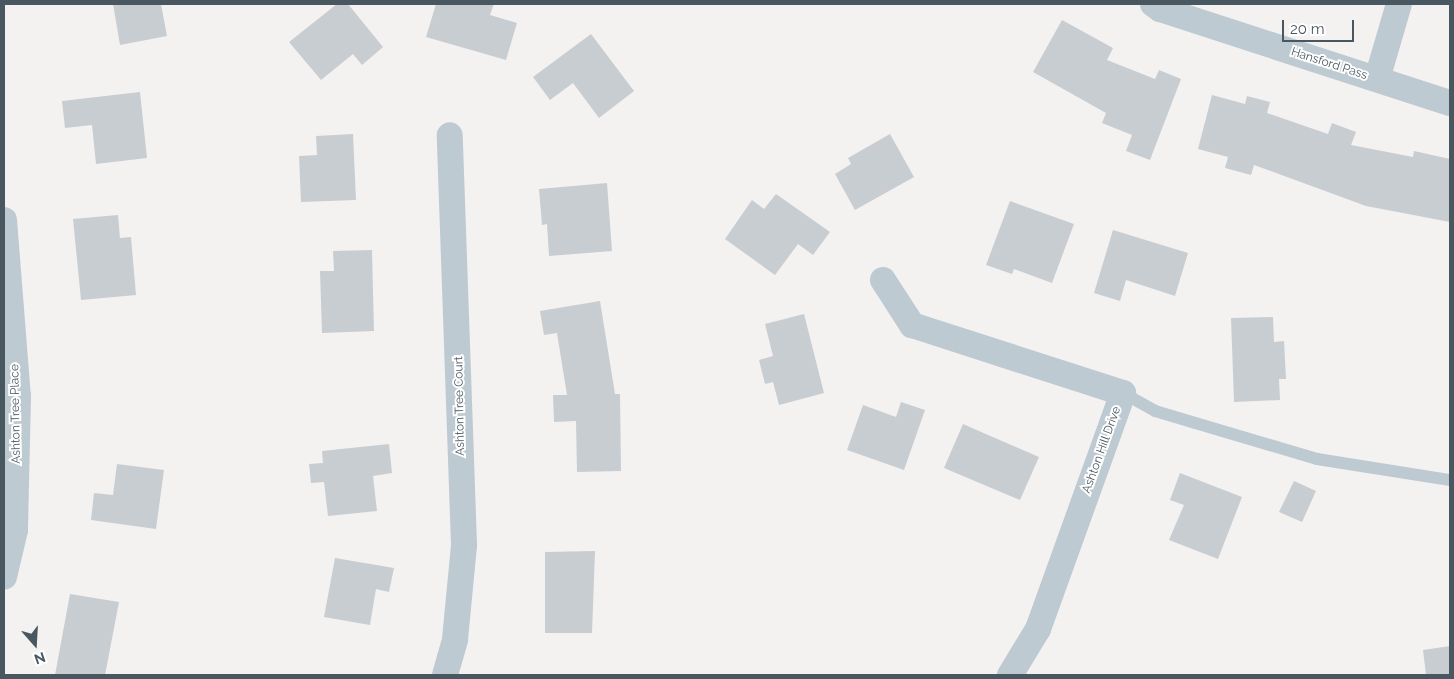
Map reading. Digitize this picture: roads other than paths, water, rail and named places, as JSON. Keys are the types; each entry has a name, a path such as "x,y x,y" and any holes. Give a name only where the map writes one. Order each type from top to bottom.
{"street":[{"name":"Hansford Pass","path":"1153,4 1160,9 1450,103"},
{"path":"1376,79 1399,4"},
{"name":"Ashton Tree Court","path":"445,675 455,638 464,545 450,135"},
{"name":"Ashton Tree Place","path":"4,220 18,396 16,530 4,577"},
{"name":"Ashton Hill Drive","path":"883,280 912,325 1122,393 1038,629 1010,675"}],"lane":[{"path":"1122,393 1156,411 1317,459 1450,480"}]}
